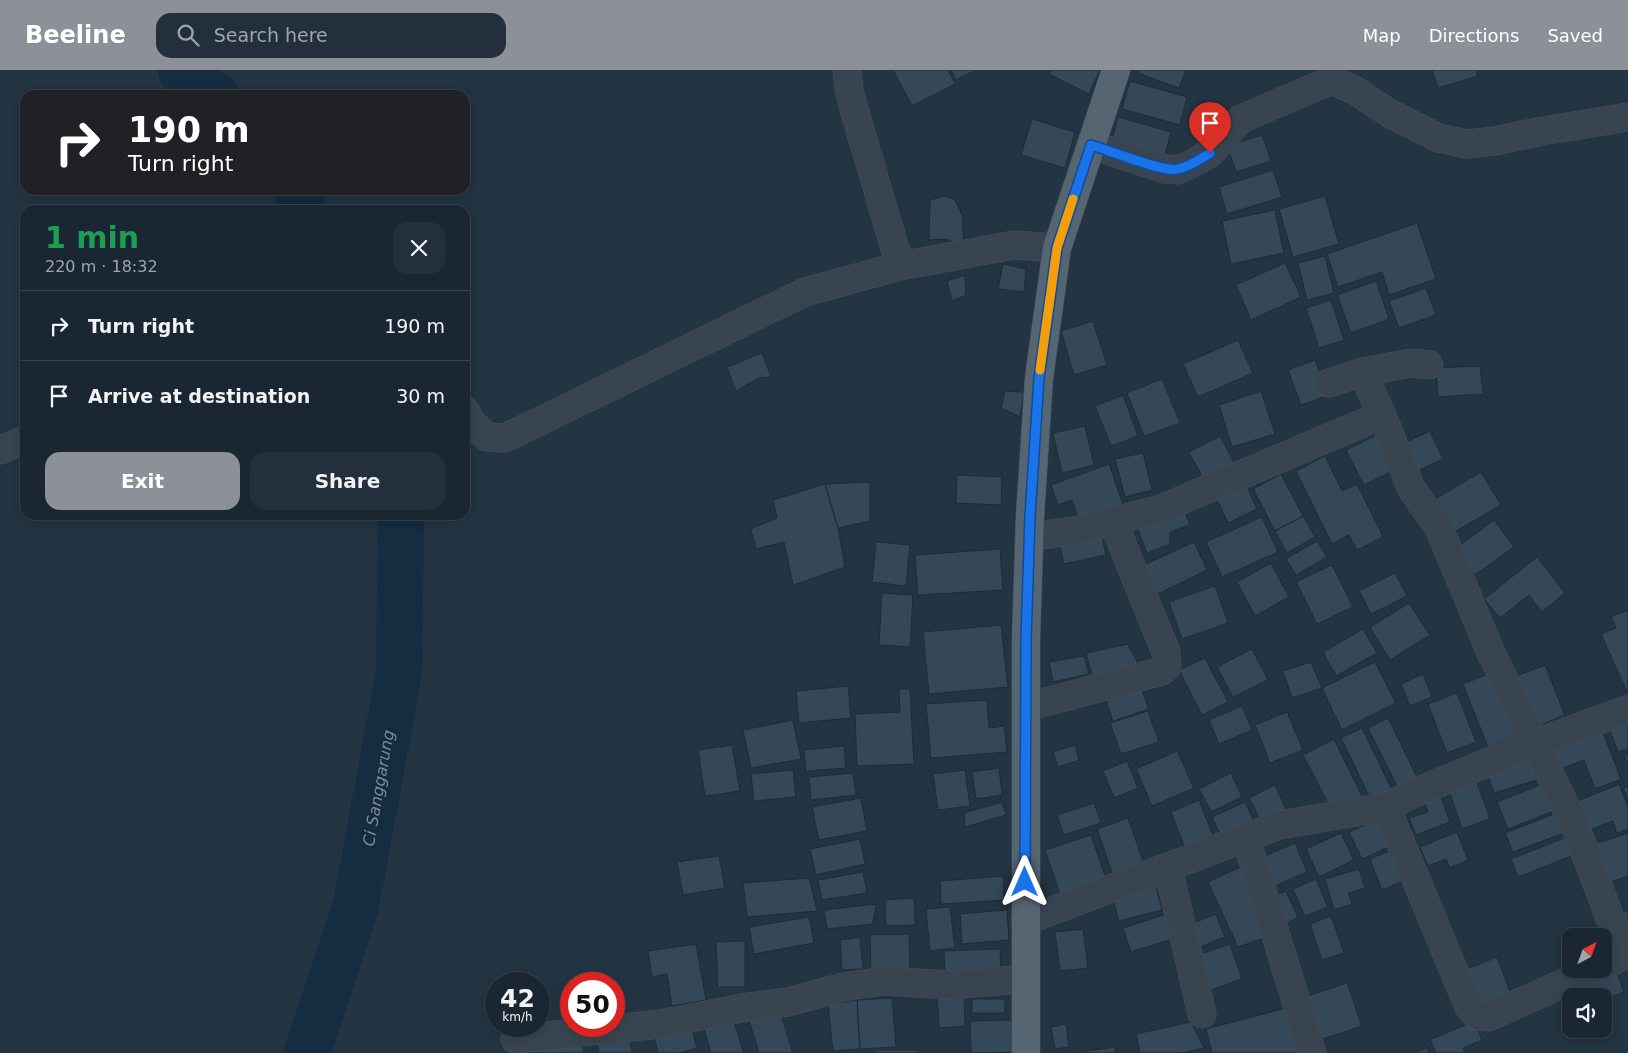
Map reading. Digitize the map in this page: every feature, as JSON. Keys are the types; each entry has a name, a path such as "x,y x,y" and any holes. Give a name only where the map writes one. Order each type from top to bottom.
{"main road":[{"path":"1026,1053 1024,979 1026,640 1029,537 1039,378 1057,248 1116,70"}],"street":[{"path":"847,70 854,109 900,266"},
{"path":"1091,145 1165,169 1178,170 1210,153 1242,119 1332,80 1356,90 1390,113 1439,138 1467,144 1495,141 1628,117"},
{"path":"470,419 487,437 505,438 805,292 900,266 1014,245 1057,248"},
{"path":"1330,384 1362,372 1412,363 1430,365"},
{"path":"1362,372 1382,415 1411,488 1439,528 1491,653 1575,826 1620,944 1622,952 1619,958 1612,961"},
{"path":"1029,537 1078,530 1158,510 1382,415"},
{"path":"0,450 20,442"},
{"path":"1027,707 1162,671 1167,666 1166,652 1114,521"},
{"path":"1025,921 1279,825 1386,807 1414,793 1535,743 1628,709"},
{"path":"1386,807 1468,1005 1478,1016 1488,1017 1575,978"},
{"path":"1246,838 1312,1053"},
{"path":"1168,868 1202,1014"},
{"path":"515,1039 660,1024 742,1008 788,1002 843,987 883,981 950,985 1024,979"}],"building":[{"path":"893,70 948,70 955,84 912,106"},
{"path":"951,70 976,70 956,80"},
{"path":"1051,70 1100,70 1089,94 1049,74"},
{"path":"1139,70 1186,70 1179,88 1138,73"},
{"path":"1432,70 1476,70 1478,76 1438,88"},
{"path":"1130,81 1187,97 1180,125 1122,109"},
{"path":"1118,117 1171,132 1163,162 1110,147"},
{"path":"1032,119 1075,132 1065,168 1021,155"},
{"path":"1262,135 1271,161 1236,172 1227,146"},
{"path":"1273,170 1282,197 1227,214 1219,187"},
{"path":"944,196 955,200 962,215 964,247 946,239 929,240 930,200"},
{"path":"1325,196 1339,244 1293,257 1279,209"},
{"path":"1275,210 1284,253 1231,264 1222,221"},
{"path":"1417,223 1436,279 1389,295 1382,272 1338,287 1327,254"},
{"path":"1325,256 1334,293 1307,300 1298,263"},
{"path":"1285,263 1301,297 1251,320 1236,285"},
{"path":"1003,264 1026,269 1024,292 998,289"},
{"path":"965,275 966,295 952,301 947,281"},
{"path":"1376,281 1389,319 1351,333 1337,295"},
{"path":"1426,288 1436,315 1399,328 1389,301"},
{"path":"1331,300 1344,340 1319,348 1306,308"},
{"path":"1093,321 1107,365 1074,375 1061,331"},
{"path":"1238,340 1253,373 1198,397 1183,364"},
{"path":"762,353 771,377 759,378 736,391 727,367"},
{"path":"1315,360 1329,395 1301,405 1288,370"},
{"path":"1480,366 1483,394 1438,397 1436,368"},
{"path":"1162,379 1180,423 1144,436 1127,393"},
{"path":"1005,391 1024,392 1020,417 1001,408"},
{"path":"1261,391 1275,434 1232,447 1219,405"},
{"path":"1123,395 1138,436 1111,446 1095,406"},
{"path":"1085,426 1094,465 1062,473 1053,433"},
{"path":"1430,431 1443,459 1415,472 1402,444"},
{"path":"1379,434 1397,469 1364,485 1346,450"},
{"path":"1220,436 1238,470 1207,485 1189,452"},
{"path":"1143,453 1152,490 1125,497 1115,459"},
{"path":"1325,456 1342,491 1357,484 1383,537 1357,550 1349,535 1332,544 1296,471"},
{"path":"1109,464 1125,510 1081,526 1072,500 1058,505 1051,485"},
{"path":"1481,472 1501,505 1455,532 1435,499"},
{"path":"1281,474 1303,516 1275,531 1253,489"},
{"path":"957,475 1002,477 1001,505 956,503"},
{"path":"1243,477 1257,509 1228,523 1213,491"},
{"path":"870,482 870,521 838,528 825,484"},
{"path":"825,484 838,528 845,567 793,585 784,542 756,549 751,529 777,518 773,500"},
{"path":"1183,507 1190,525 1170,532 1170,544 1147,553 1136,525"},
{"path":"1303,516 1315,537 1287,553 1275,531"},
{"path":"1262,517 1278,552 1222,577 1206,542"},
{"path":"1494,520 1514,547 1475,575 1455,549"},
{"path":"1100,528 1106,555 1064,564 1058,537"},
{"path":"1317,541 1327,557 1296,575 1286,559"},
{"path":"876,542 910,545 906,586 872,582"},
{"path":"1194,542 1207,570 1158,594 1144,565"},
{"path":"1000,549 1003,590 918,595 915,555"},
{"path":"1537,557 1565,593 1542,612 1529,595 1500,618 1484,599"},
{"path":"1271,563 1289,597 1255,616 1237,582"},
{"path":"1332,565 1353,607 1317,624 1296,582"},
{"path":"1395,573 1407,596 1371,614 1359,591"},
{"path":"1215,586 1228,623 1182,639 1169,602"},
{"path":"882,593 913,595 910,647 879,645"},
{"path":"1409,603 1430,635 1390,660 1370,627"},
{"path":"1628,610 1628,690 1626,690 1601,634 1616,628 1611,617"},
{"path":"1001,625 1008,687 929,694 923,632"},
{"path":"1363,629 1377,653 1336,676 1323,652"},
{"path":"1128,644 1141,669 1094,682 1086,653"},
{"path":"1252,649 1268,680 1233,697 1217,667"},
{"path":"1084,656 1089,674 1053,682 1049,662"},
{"path":"1205,658 1228,702 1202,715 1179,670"},
{"path":"1311,662 1322,688 1292,698 1283,671"},
{"path":"1375,662 1396,703 1342,730 1322,688"},
{"path":"1545,665 1565,715 1536,727 1516,676"},
{"path":"1494,672 1519,734 1488,747 1463,684"},
{"path":"1423,674 1432,697 1410,706 1401,684"},
{"path":"1138,679 1149,709 1113,721 1103,691"},
{"path":"848,686 851,718 799,723 796,691"},
{"path":"899,689 910,689 914,764 857,766 855,714 900,712"},
{"path":"1457,693 1476,742 1447,753 1428,704"},
{"path":"987,700 989,728 1004,726 1007,752 931,758 926,704"},
{"path":"1242,706 1252,730 1219,744 1209,720"},
{"path":"1148,711 1159,742 1121,754 1110,723"},
{"path":"1287,712 1303,750 1270,763 1255,725"},
{"path":"1388,718 1419,781 1399,790 1368,728"},
{"path":"1628,718 1628,749 1618,752 1608,725"},
{"path":"793,720 801,759 751,768 743,730"},
{"path":"1600,725 1621,779 1595,789 1584,760 1555,771 1545,746"},
{"path":"1362,728 1393,792 1372,802 1341,738"},
{"path":"1334,739 1363,798 1333,813 1303,755"},
{"path":"732,745 740,791 705,796 698,750"},
{"path":"1075,745 1079,760 1058,767 1053,752"},
{"path":"844,746 846,768 806,771 804,750"},
{"path":"1177,751 1194,788 1152,806 1136,769"},
{"path":"1534,753 1543,778 1494,793 1486,769"},
{"path":"1628,754 1628,767 1624,755"},
{"path":"1127,761 1138,788 1114,798 1103,771"},
{"path":"999,768 1002,795 976,799 972,772"},
{"path":"793,770 796,797 754,801 751,774"},
{"path":"965,770 970,806 938,810 933,774"},
{"path":"853,773 856,795 811,800 809,777"},
{"path":"1231,773 1242,797 1211,812 1199,789"},
{"path":"1476,780 1490,819 1462,829 1449,790"},
{"path":"1550,781 1561,808 1508,829 1497,802"},
{"path":"1619,784 1628,807 1628,829 1617,833 1613,821 1585,832 1573,803"},
{"path":"1275,785 1288,813 1263,825 1249,798"},
{"path":"1628,786 1628,799 1623,788"},
{"path":"1439,792 1450,822 1416,835 1409,818 1428,812 1423,798"},
{"path":"861,798 867,831 819,840 812,807"},
{"path":"1199,800 1215,840 1186,851 1171,812"},
{"path":"1002,802 1006,815 965,827 964,813"},
{"path":"1245,802 1256,826 1223,840 1212,817"},
{"path":"1094,803 1101,823 1064,835 1057,815"},
{"path":"1562,811 1570,831 1513,852 1505,833"},
{"path":"1382,817 1395,844 1362,859 1349,832"},
{"path":"1128,818 1145,867 1114,878 1097,829"},
{"path":"1457,832 1468,860 1450,868 1446,859 1428,866 1420,847"},
{"path":"1341,833 1354,860 1319,877 1306,849"},
{"path":"1628,833 1628,876 1605,884 1592,845"},
{"path":"1091,835 1107,882 1061,897 1045,850"},
{"path":"1567,837 1574,855 1518,877 1511,859"},
{"path":"860,839 865,864 816,875 810,849"},
{"path":"1295,843 1307,872 1270,888 1258,859"},
{"path":"1396,848 1408,879 1382,890 1370,859"},
{"path":"719,856 725,888 683,895 677,862"},
{"path":"1247,864 1269,936 1238,947 1208,882"},
{"path":"1359,869 1365,888 1348,893 1352,904 1334,910 1325,879"},
{"path":"863,872 867,893 822,900 818,880"},
{"path":"1003,876 1004,900 941,904 940,881"},
{"path":"809,878 817,911 747,917 743,883"},
{"path":"1316,879 1328,907 1305,916 1293,889"},
{"path":"1155,883 1162,910 1119,921 1112,894"},
{"path":"1286,891 1298,918 1281,925 1269,898"},
{"path":"914,898 915,925 886,926 885,900"},
{"path":"876,904 873,924 827,929 824,910"},
{"path":"950,907 955,948 930,951 926,909"},
{"path":"1007,910 1009,940 962,944 960,914"},
{"path":"1628,910 1628,941 1618,914"},
{"path":"1167,914 1175,938 1131,952 1123,928"},
{"path":"1216,914 1225,937 1195,949 1186,926"},
{"path":"1331,916 1344,953 1322,960 1310,924"},
{"path":"809,917 814,943 754,954 749,927"},
{"path":"1083,929 1088,968 1060,971 1055,932"},
{"path":"909,934 910,969 871,970 870,935"},
{"path":"860,937 863,969 842,970 840,940"},
{"path":"745,941 745,987 718,987 716,942"},
{"path":"696,944 706,1000 672,1006 667,974 652,977 648,951"},
{"path":"1230,944 1242,979 1208,991 1195,956"},
{"path":"1000,949 1001,973 945,975 944,951"},
{"path":"1497,957 1513,999 1482,1011 1465,970"},
{"path":"1616,970 1624,992 1612,997 1612,988 1569,988 1595,978 1612,978 1612,972"},
{"path":"1347,983 1362,1026 1317,1041 1302,998"},
{"path":"964,991 965,1026 939,1028 937,992"},
{"path":"892,998 896,1047 860,1049 857,1000"},
{"path":"972,999 1005,999 1005,1013 972,1013"},
{"path":"857,1000 860,1049 833,1051 828,1004"},
{"path":"1294,1006 1306,1053 1212,1053 1206,1029"},
{"path":"780,1011 793,1053 759,1053 749,1020"},
{"path":"731,1013 744,1053 711,1053 702,1022"},
{"path":"1012,1020 1013,1052 971,1053 970,1021"},
{"path":"1474,1021 1482,1040 1463,1048 1465,1053 1436,1053 1430,1040"},
{"path":"1191,1022 1204,1048 1182,1053 1140,1053 1136,1034"},
{"path":"1066,1024 1069,1047 1055,1049 1051,1027"},
{"path":"691,1025 697,1048 679,1053 658,1053 654,1035"},
{"path":"625,1030 629,1030 632,1053 599,1053 596,1037 625,1037"},
{"path":"581,1037 584,1053 526,1053 525,1045"},
{"path":"1115,1047 1116,1053 1075,1053"},
{"path":"1427,1048 1429,1053 1414,1053"},
{"path":"875,1050 918,1050 918,1053 875,1053"}],"waterway":[{"name":"Ci Sanggarung","path":"181,70 208,90"},
{"name":"Ci Sanggarung","path":"298,195 302,205"},
{"name":"Ci Sanggarung","path":"307,1053 356,905 399,673 401,520"}],"slow traffic":[{"path":"1040,370 1057,248 1073,199"}],"route":[{"path":"1025,882 1026,640 1030,516 1039,378 1057,248 1091,145 1165,169 1178,170 1210,153"}]}
